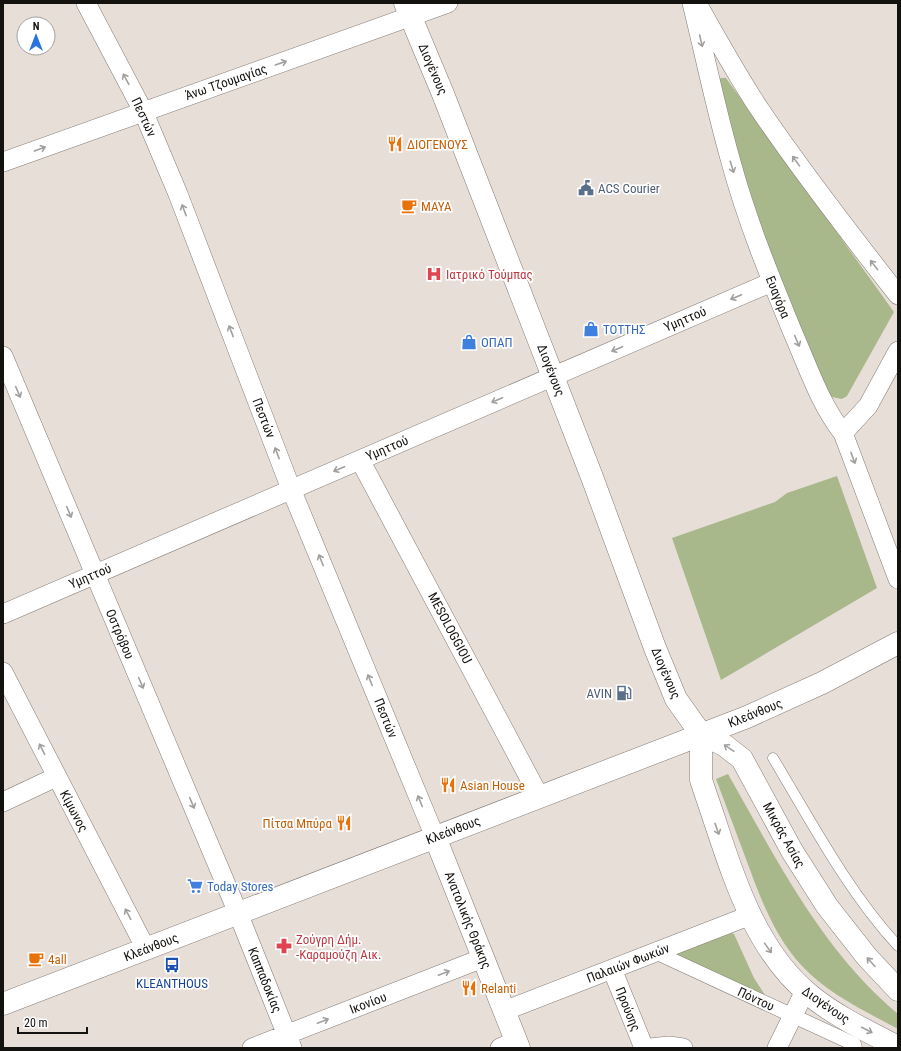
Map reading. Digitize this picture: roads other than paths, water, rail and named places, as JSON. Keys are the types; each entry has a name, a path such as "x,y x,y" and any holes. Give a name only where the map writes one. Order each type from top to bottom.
{"street":[{"name":"Πεστών","path":"86,3 143,111 178,194 291,489 435,837"},
{"name":"Άνω Τζουμαγίας","path":"3,162 143,111 408,10 448,3"},
{"name":"Ευαγόρα","path":"692,3 731,162 754,235 818,392 832,419 844,433 898,579"},
{"path":"697,3 734,70 758,106 849,233 898,295"},
{"name":"Διογένους","path":"408,10 444,94 554,376 658,655 681,708 701,734 701,780 704,792 751,915 765,942 778,962 805,991 838,1014 898,1046"},
{"name":"Υμηττού","path":"3,614 772,282"},
{"path":"844,433 868,406 898,351"},
{"name":"Οστρόβου","path":"3,356 238,912"},
{"name":"MESOLOGGIOU","path":"360,460 539,796"},
{"name":"Κλεάνθους","path":"3,1004 787,700 898,643"},
{"name":"Κίμωνος","path":"3,672 56,777 146,948"},
{"name":"Μικράς Ασίας","path":"701,734 724,745 742,759 792,851 827,906 858,946 898,990"},
{"path":"3,802 56,777"},
{"name":"Ανατολικής Θράκης","path":"435,837 504,1011 512,1046"},
{"name":"Καππαδοκίας","path":"238,912 289,1041"},
{"name":"Παλαιών Φωκών","path":"504,1011 751,915"},
{"name":"Πόντου","path":"655,952 854,1044 855,1048"},
{"name":"Ικονίου","path":"252,1048 289,1041 483,958"},
{"name":"Προύσης","path":"612,969 644,1048"},
{"path":"777,1048 805,991"},
{"path":"650,1048 669,1046 683,1048"}],"lane":[{"path":"773,758 844,876 898,946"}],"place":[{"name":"ΔΙΟΓΕΝΟΥΣ","path":"395,144"},
{"name":"ACS Courier","path":"586,188"},
{"name":"MAYA","path":"409,206"},
{"name":"Ιατρικό Τούμπας","path":"434,274"},
{"name":"ΤΟΤΤΗΣ","path":"591,329"},
{"name":"ΟΠΑΠ","path":"469,342"},
{"name":"AVIN","path":"624,693"},
{"name":"Asian House","path":"448,785"},
{"name":"Πίτσα Μπύρα","path":"344,823"},
{"name":"Today Stores","path":"195,886"},
{"name":"Ζούγρη Δήμ. -Καραμούζη Αικ.","path":"284,946"},
{"name":"4all","path":"36,959"},
{"name":"KLEANTHOUS","path":"172,965"},
{"name":"Relanti","path":"469,988"}]}
